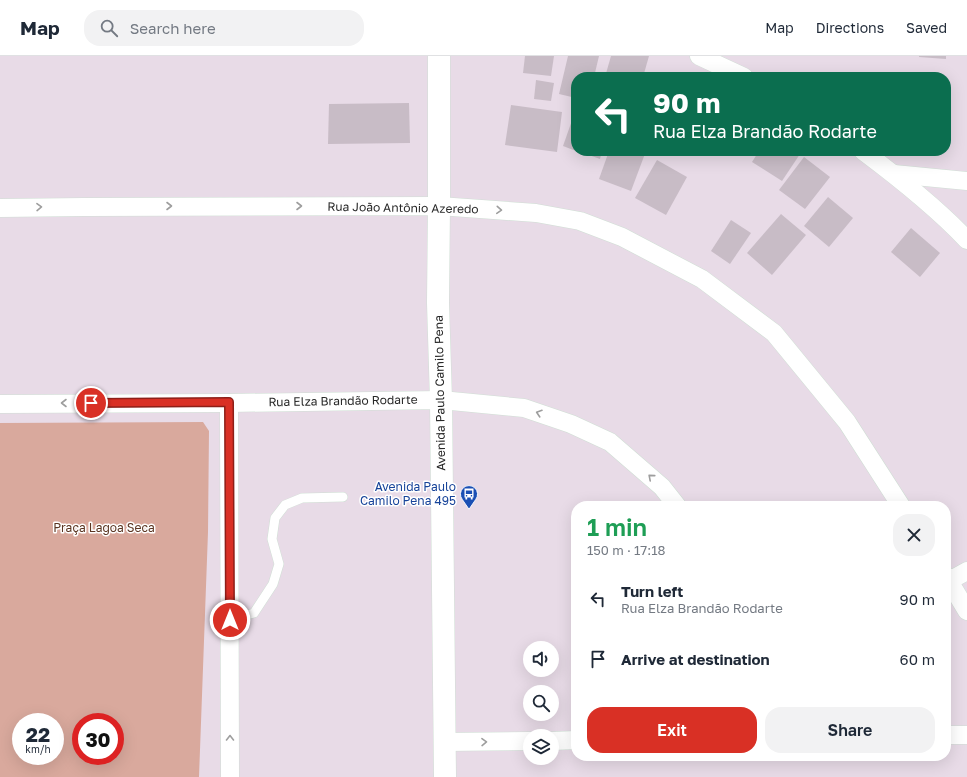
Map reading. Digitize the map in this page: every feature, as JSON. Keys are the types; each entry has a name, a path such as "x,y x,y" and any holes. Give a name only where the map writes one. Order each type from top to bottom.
{"street":[{"name":"Avenida Paulo Camilo Pena","path":"439,56 438,303 441,400 445,742 444,777"},
{"path":"699,56 733,72"},
{"path":"870,156 894,174 954,226 967,240"},
{"path":"894,174 967,181"},
{"name":"Rua João Antônio Azeredo","path":"0,208 84,206 439,206 536,213 580,221 622,237 702,279 774,333 847,422 898,501"},
{"name":"Rua Elza Brandão Rodarte","path":"0,404 441,400 524,408 571,424 610,442 662,487 673,501"},
{"path":"229,402 230,777"},
{"path":"951,578 967,571"},
{"path":"951,584 967,611"},
{"path":"951,735 967,735"},
{"path":"559,741 571,740"},
{"path":"445,742 523,741"}],"lane":[{"path":"230,620 254,613 273,584 279,564 272,539 275,518 285,505 302,498 344,497"}],"green space":[{"name":"Praça Lagoa Seca","path":"203,422 209,431 208,532 199,777 0,777 0,423"}],"building":[{"path":"525,56 554,56 551,76 523,73"},
{"path":"568,56 599,56 595,72 571,72 571,97 559,94"},
{"path":"611,56 649,56 644,72 606,72"},
{"path":"946,56 946,59 919,57"},
{"path":"536,80 554,83 551,101 534,99"},
{"path":"409,103 410,143 328,144 329,104"},
{"path":"511,105 562,112 557,152 505,145"},
{"path":"571,123 571,149 563,146"},
{"path":"592,156 601,156 600,159"},
{"path":"607,156 644,156 631,191 599,179"},
{"path":"756,156 799,156 782,181 752,162"},
{"path":"804,157 830,177 805,209 779,190"},
{"path":"657,160 687,177 666,215 635,198"},
{"path":"828,197 853,218 829,247 804,226"},
{"path":"781,214 806,235 772,275 747,253"},
{"path":"731,220 751,233 730,264 711,251"},
{"path":"911,228 940,253 920,277 891,252"}],"place":[{"name":"Avenida Paulo Camilo Pena 495","path":"469,509"}],"route":[{"path":"91,403 229,402 230,620"}]}
